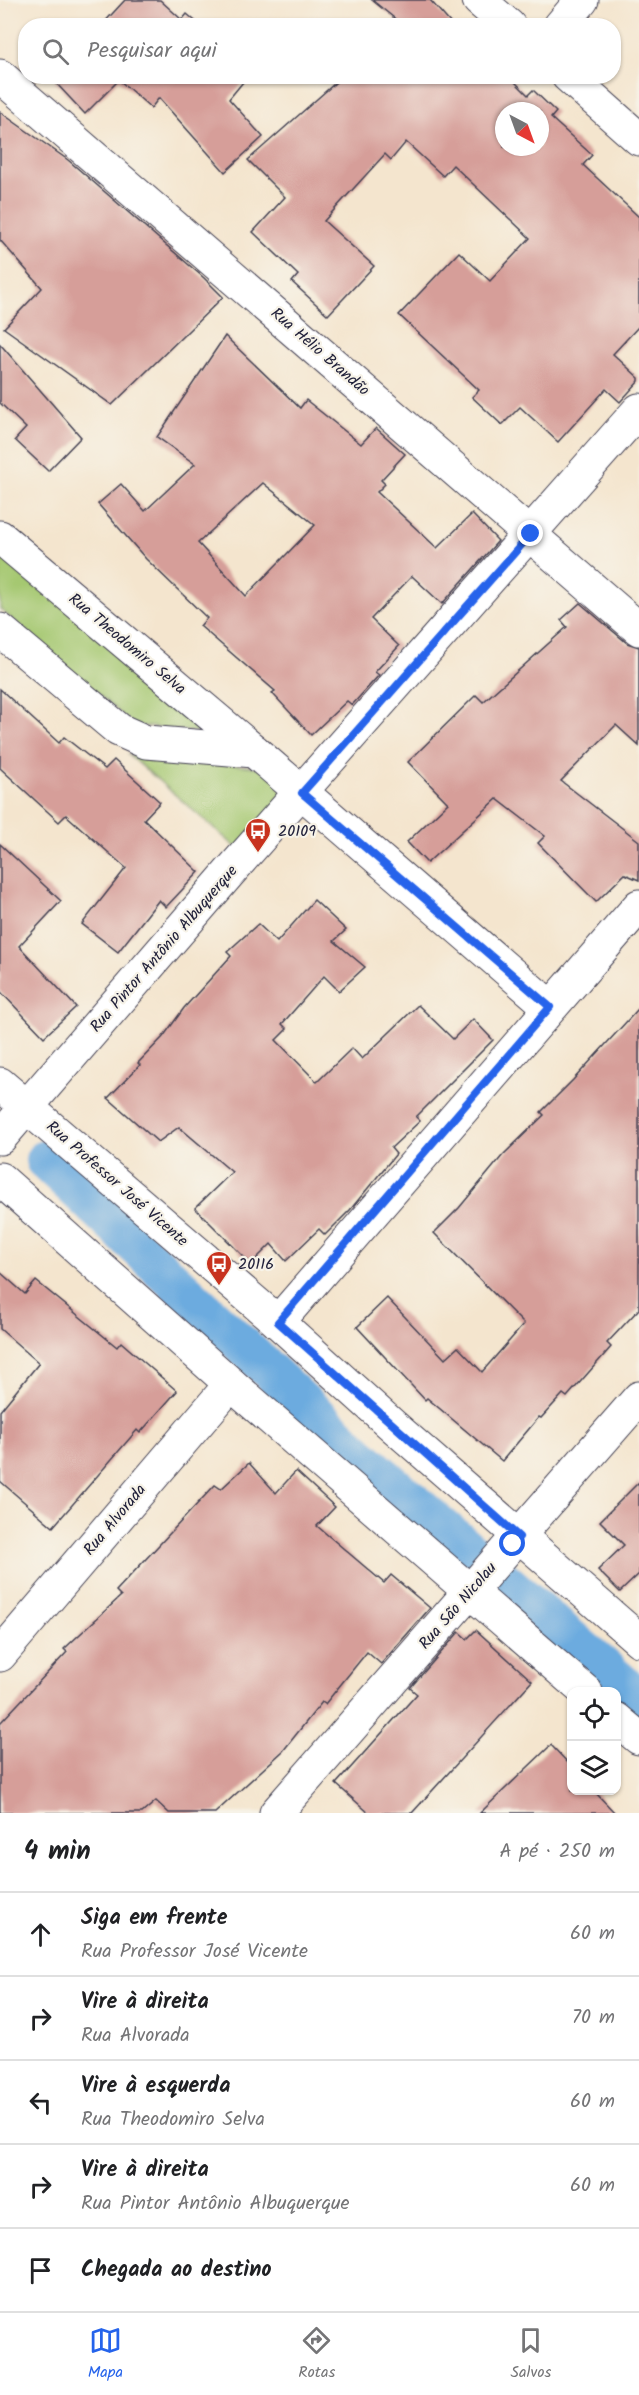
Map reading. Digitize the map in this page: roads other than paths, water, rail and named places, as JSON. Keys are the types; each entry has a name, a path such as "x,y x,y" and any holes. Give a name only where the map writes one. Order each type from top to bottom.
{"street":[{"path":"479,0 500,18"},
{"path":"567,18 582,0"},
{"name":"Rua Hélio Brandão","path":"0,76 639,629"},
{"path":"577,84 639,140"},
{"name":"Rua Pintor Antônio Albuquerque","path":"0,1138 639,410"},
{"name":"Rua Theodomiro Selva","path":"0,537 254,751 550,1007"},
{"path":"0,630 119,730 132,737 146,742 254,751"},
{"path":"278,1322 639,906"},
{"name":"Rua Professor José Vicente","path":"0,1084 278,1322 516,1540 639,1641"},
{"path":"0,1179 231,1384 476,1586 581,1687"},
{"name":"Rua Alvorada","path":"0,1655 231,1384"},
{"name":"Rua São Nicolau","path":"276,1813 639,1398"},
{"path":"621,1723 639,1738"}],"waterway":[{"path":"45,1160 359,1455 639,1698"}],"place":[{"name":"20109","path":"258,854"},
{"name":"20116","path":"219,1287"}]}
